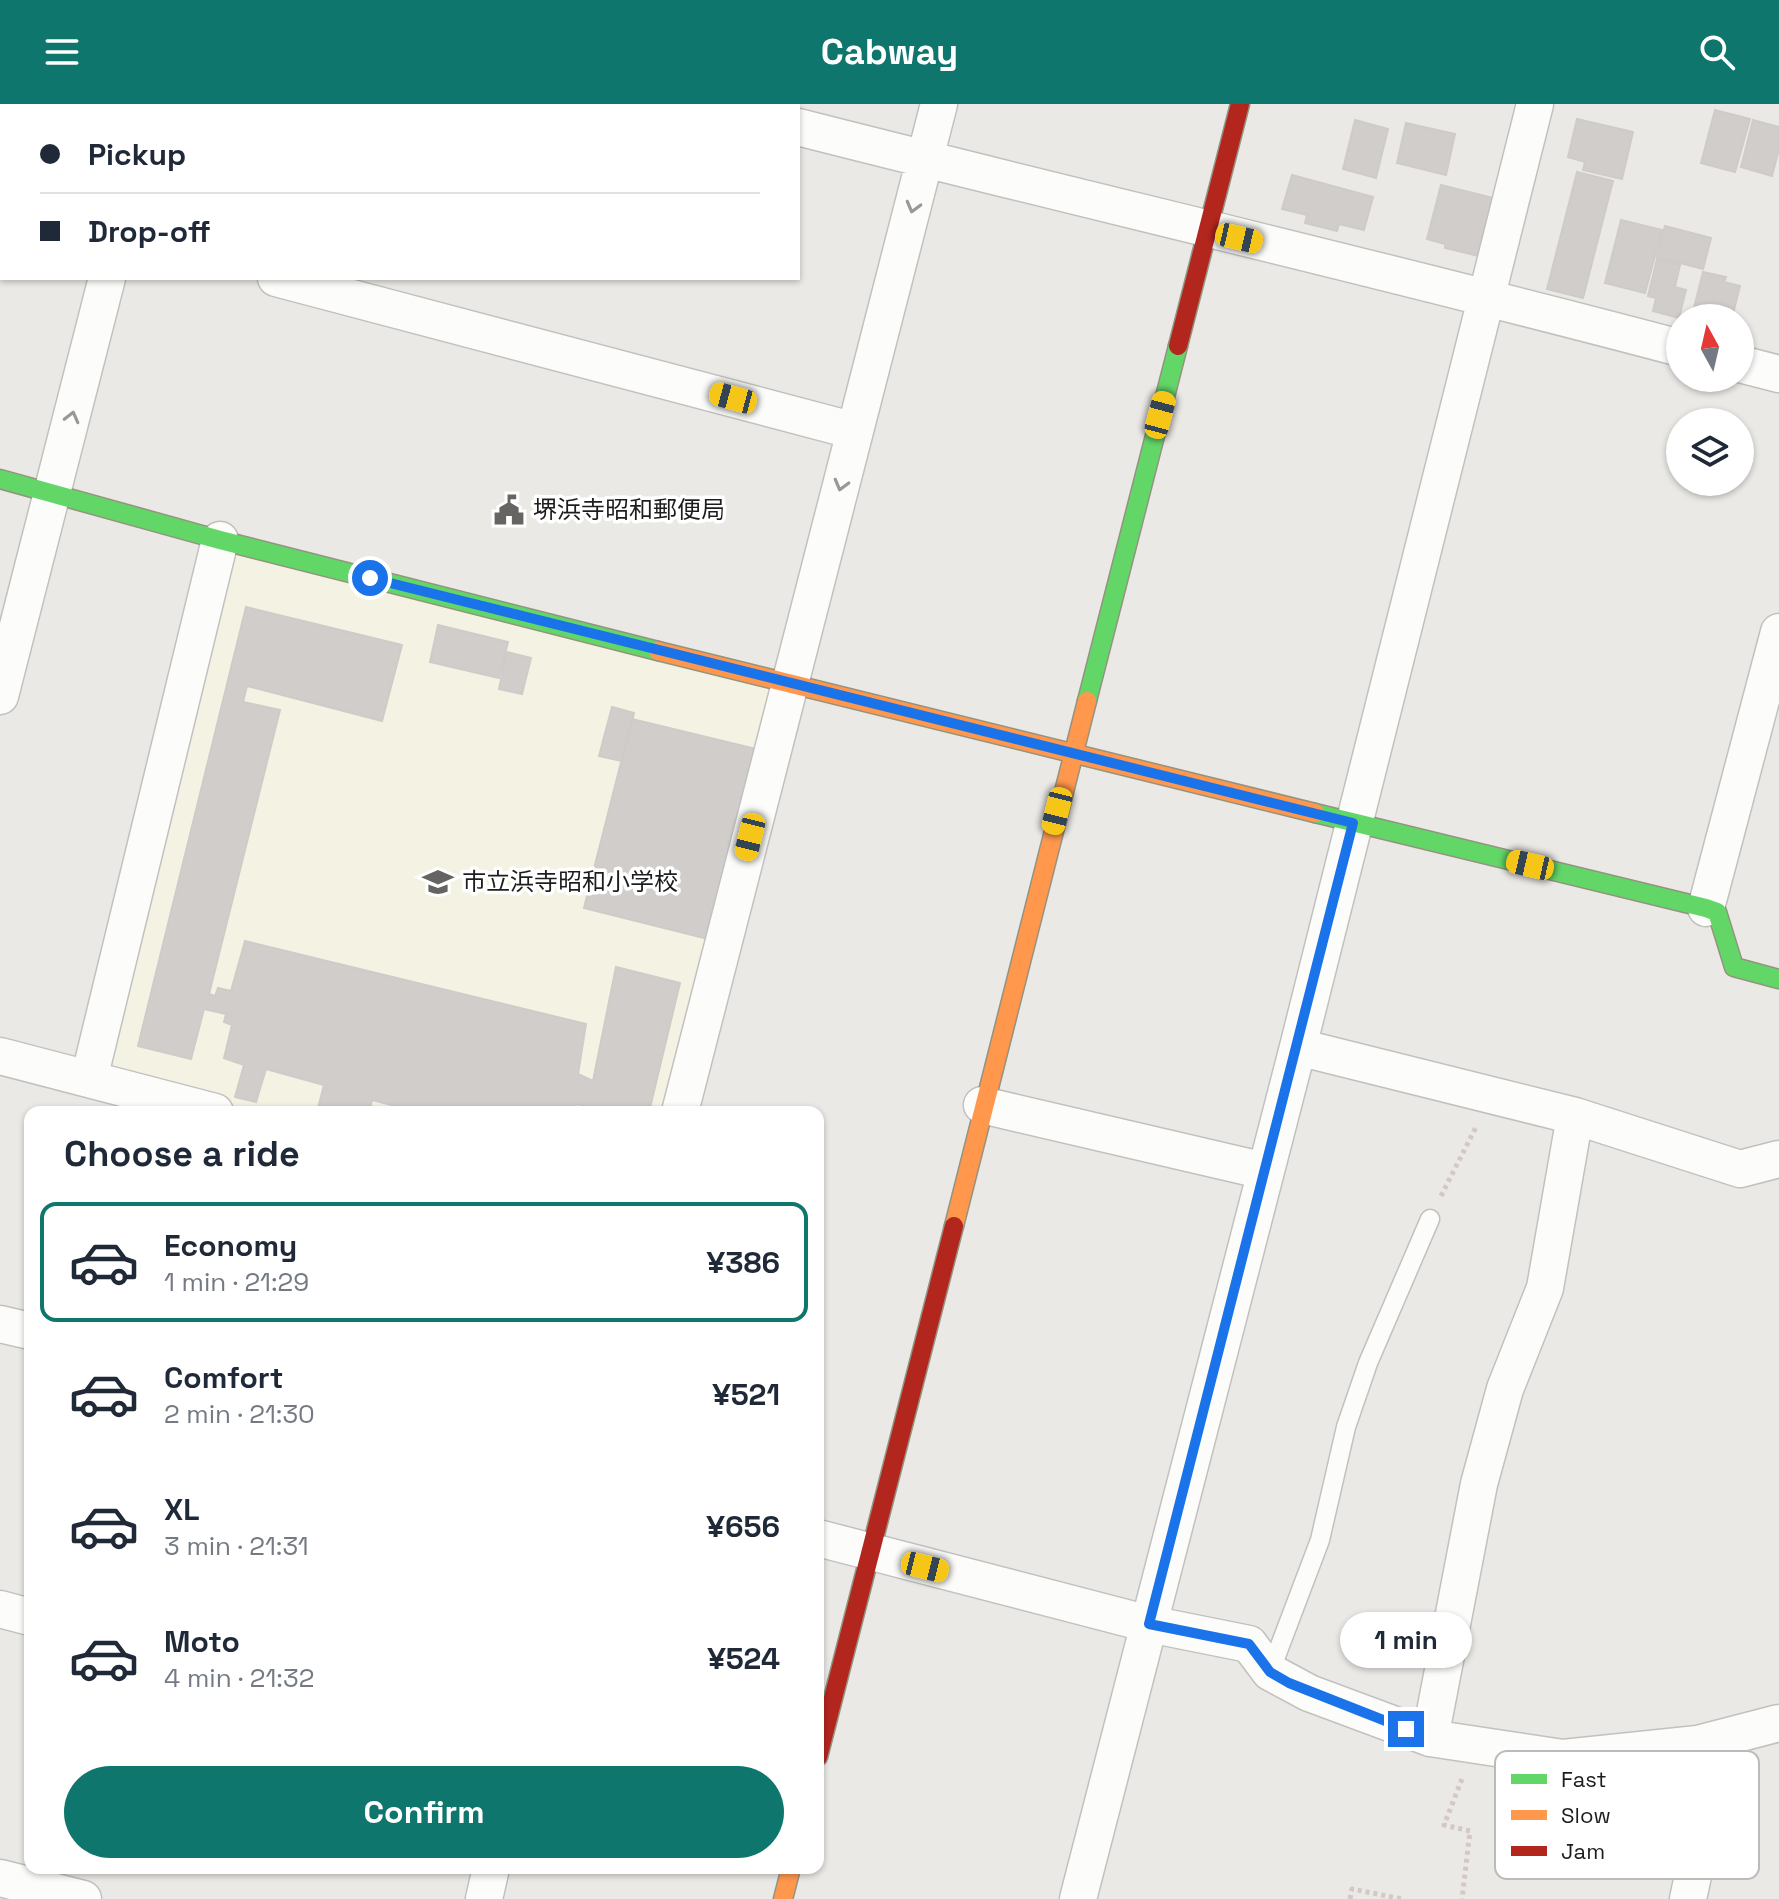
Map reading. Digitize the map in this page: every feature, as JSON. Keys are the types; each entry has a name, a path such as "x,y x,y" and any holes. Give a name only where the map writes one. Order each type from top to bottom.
{"street":[{"path":"682,1106 939,104"},
{"path":"824,1733 1240,104"},
{"path":"1078,1899 1298,1047 1535,104"},
{"path":"800,128 1208,231 1487,297 1666,344"},
{"path":"0,696 106,280"},
{"path":"284,280 855,431"},
{"path":"1754,368 1779,374"},
{"path":"0,479 220,540 789,684 1706,908 1717,912 1734,967 1779,979"},
{"path":"89,1079 220,540"},
{"path":"1706,908 1779,632"},
{"path":"1298,1047 1575,1116 1740,1169 1779,1159"},
{"path":"0,1056 192,1106"},
{"path":"982,1105 1265,1171"},
{"path":"1430,1738 1479,1484 1505,1389 1545,1288 1575,1116"},
{"path":"0,1324 24,1330"},
{"path":"824,1540 1149,1624 1249,1644 1270,1672 1309,1693 1430,1738 1516,1751"},
{"path":"0,1609 24,1615"},
{"path":"1630,1751 1698,1744 1779,1723"},
{"path":"1698,1744 1698,1751"},
{"path":"484,1899 490,1874"},
{"path":"783,1899 789,1874"},
{"path":"0,1878 83,1899"},
{"path":"1688,1899 1692,1879"}],"lane":[{"path":"1270,1672 1320,1540 1346,1427 1368,1363 1430,1219"}],"path":[{"path":"1430,1219 1492,1096"},
{"path":"1462,1899 1470,1831 1444,1825 1476,1745"},
{"path":"1350,1899 1352,1889 1402,1899"}],"shaded area":[{"name":"市立浜寺昭和小学校","path":"220,540 789,684 682,1106 192,1106 89,1079"}],"building":[{"path":"1715,110 1750,119 1735,172 1701,163"},
{"path":"1577,119 1633,132 1622,179 1583,170 1585,162 1568,157"},
{"path":"1355,120 1388,129 1376,178 1343,169"},
{"path":"1753,120 1779,127 1779,149 1772,176 1741,167"},
{"path":"1406,123 1455,134 1446,175 1397,163"},
{"path":"1577,172 1613,181 1583,298 1547,289"},
{"path":"1292,175 1373,197 1364,230 1339,224 1337,231 1305,223 1307,215 1282,209"},
{"path":"1441,185 1497,199 1483,257 1445,248 1445,244 1427,239"},
{"path":"1621,220 1662,230 1645,293 1605,283"},
{"path":"1665,226 1711,238 1703,269 1657,257"},
{"path":"1657,259 1680,265 1675,287 1686,290 1682,304 1666,304 1666,314 1653,311 1656,298 1648,296"},
{"path":"1703,272 1726,277 1724,282 1740,286 1736,304 1695,304"},
{"path":"246,607 402,645 382,721 247,686 243,702 280,710 209,994 215,996 218,988 231,991 245,941 586,1024 578,1074 593,1081 616,967 680,983 650,1106 396,1106 372,1100 370,1106 319,1106 324,1085 266,1069 256,1102 235,1097 244,1065 224,1058 232,1025 224,1022 226,1014 204,1009 191,1059 138,1046"},
{"path":"438,625 508,642 499,678 430,662"},
{"path":"507,652 531,658 522,694 499,689"},
{"path":"612,707 634,713 622,761 599,756"},
{"path":"632,719 756,749 708,939 584,908"}],"traffic: fast":[{"path":"1087,701 1178,346"},
{"path":"0,479 220,540 658,651"},
{"path":"1315,813 1706,908 1717,912 1734,967 1779,979"}],"traffic: slow":[{"path":"658,651 1315,813"},
{"path":"954,1226 1087,701"},
{"path":"783,1899 789,1874"}],"traffic: jam":[{"path":"1178,346 1240,104"},
{"path":"824,1734 954,1226"}],"place":[{"name":"堺浜寺昭和郵便局","path":"509,510"},
{"name":"市立浜寺昭和小学校","path":"438,882"}],"route":[{"path":"370,578 1353,823 1149,1624 1249,1644 1270,1672 1289,1683 1406,1729"}]}
